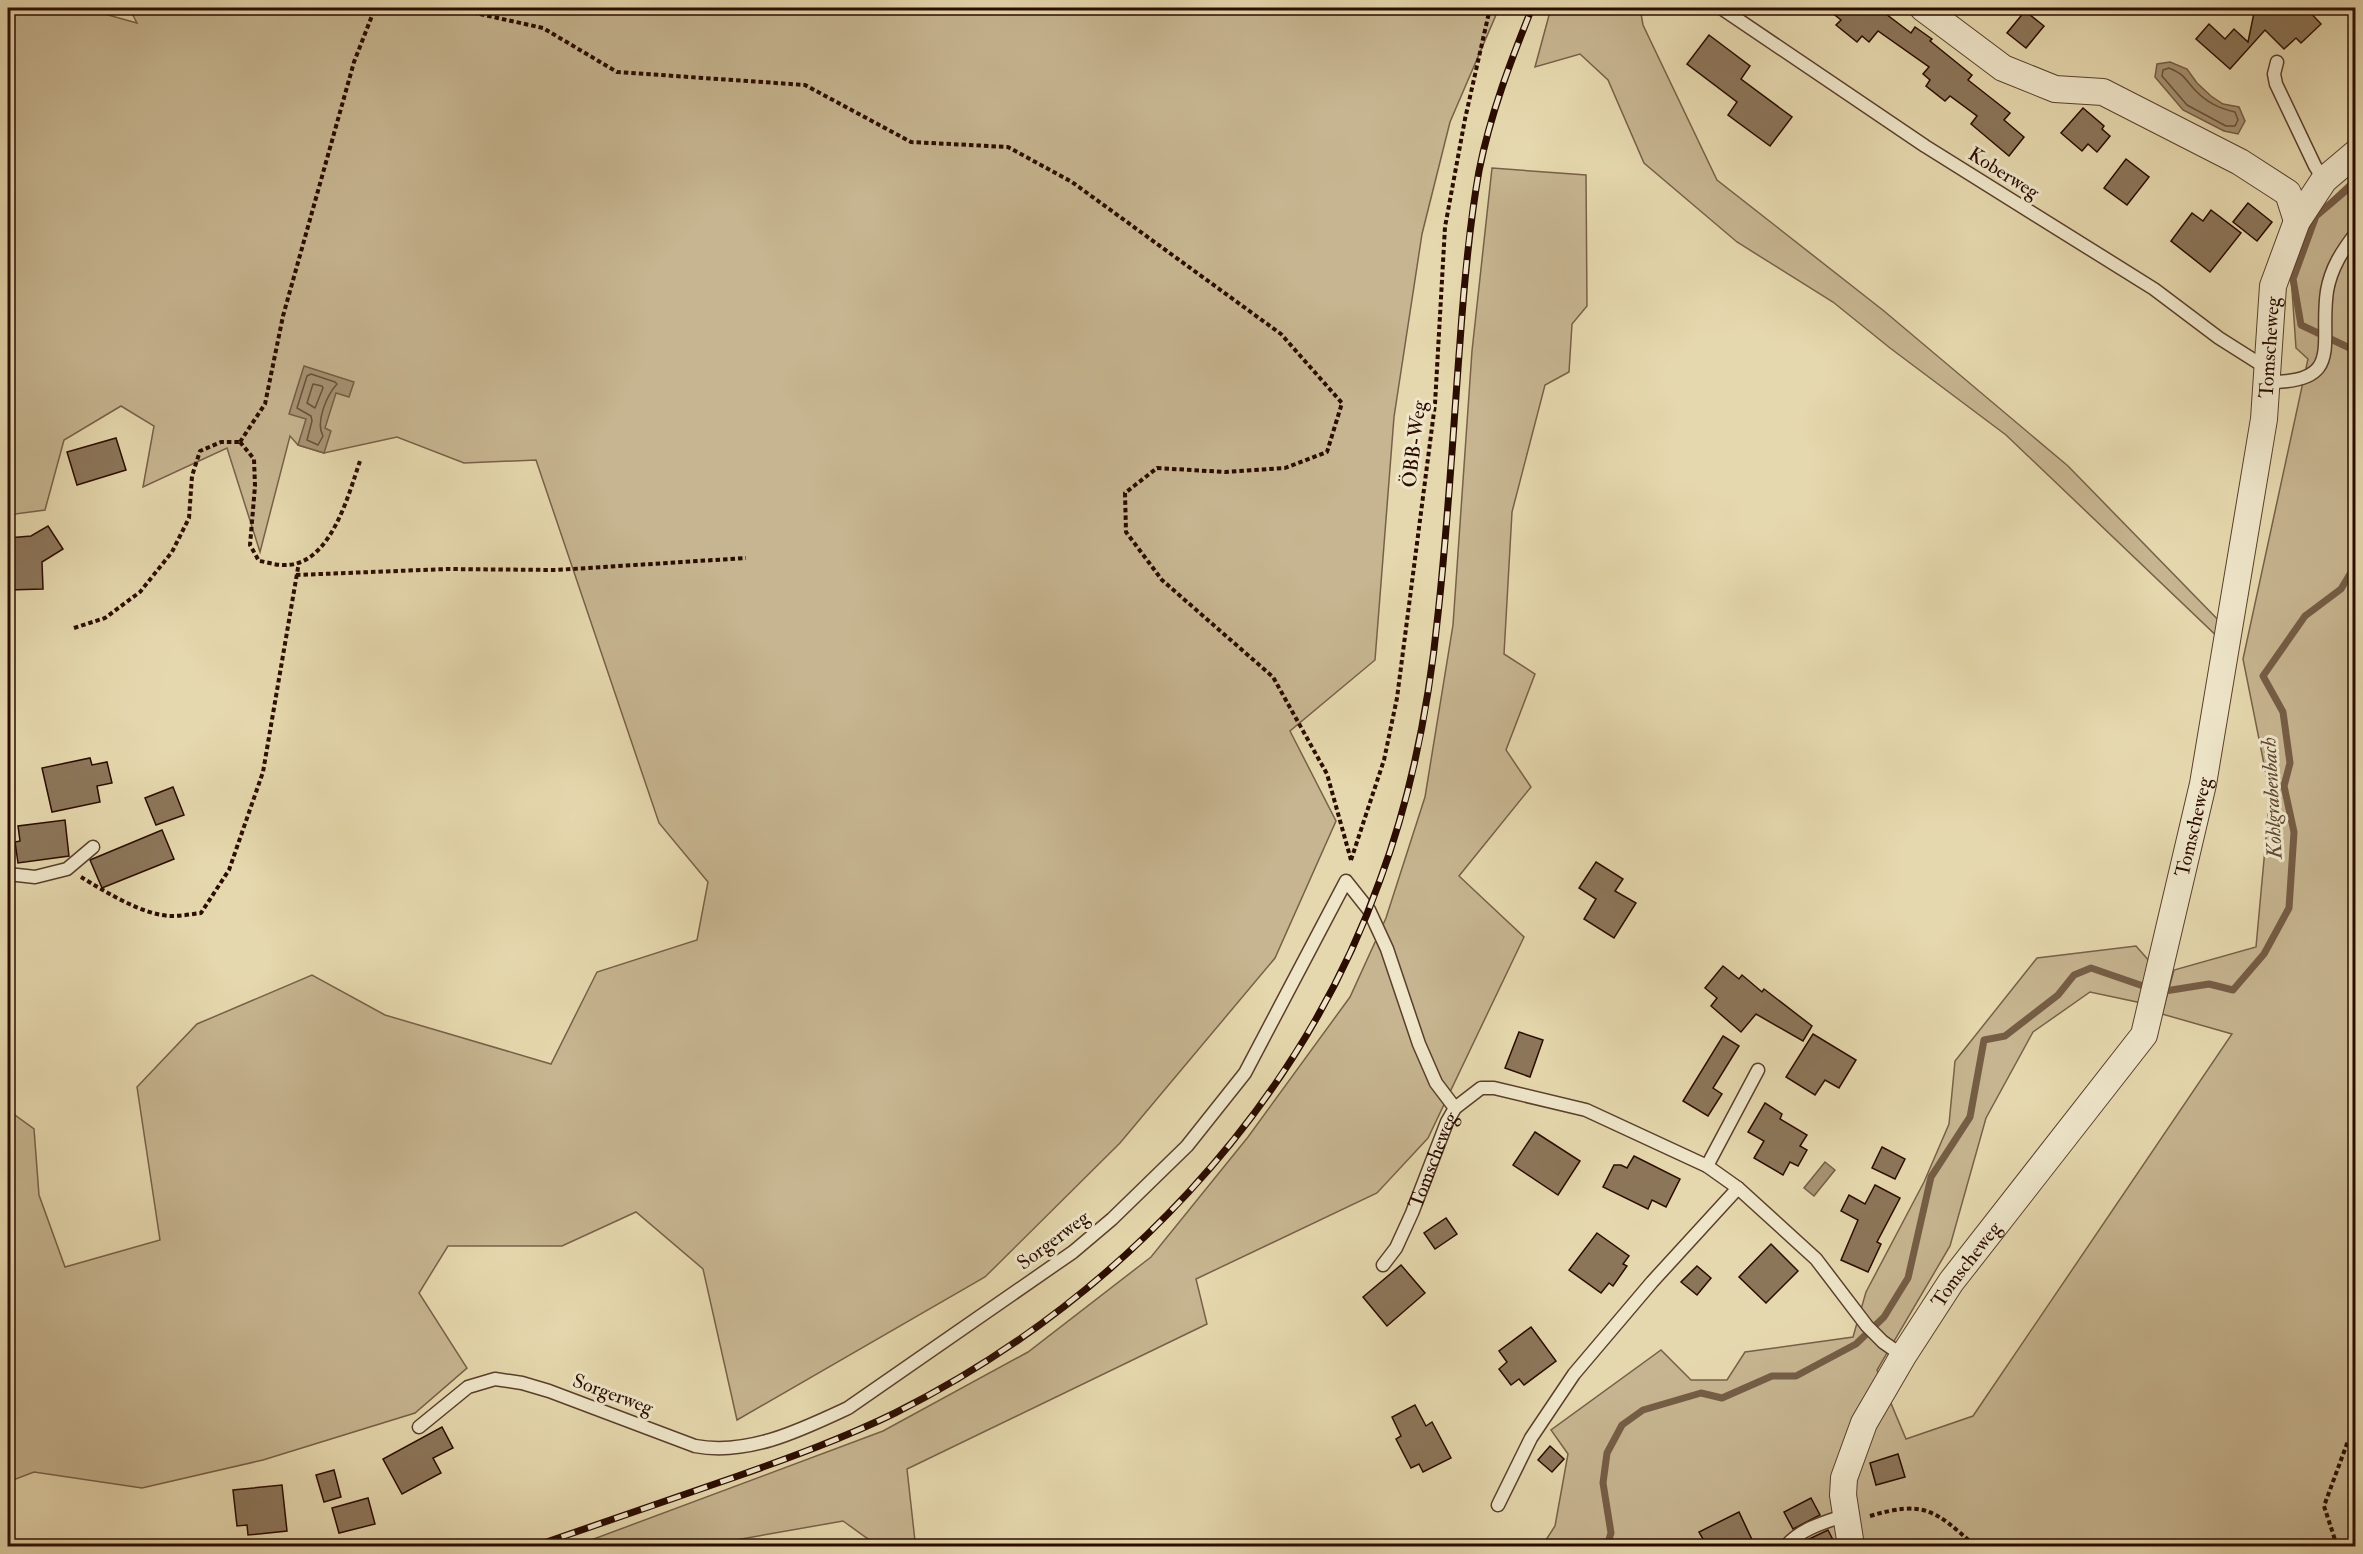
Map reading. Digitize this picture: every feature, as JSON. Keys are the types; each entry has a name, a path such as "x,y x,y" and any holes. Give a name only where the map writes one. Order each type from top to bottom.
{"street":[{"path":"1923,8 2003,68 2055,89 2103,92 2240,162 2288,193 2297,221"},
{"name":"Tomscheweg","path":"1848,1528 1843,1495 1844,1478 1893,1349 1951,1282 2144,1035 2203,784 2268,376 2273,286 2297,221 2324,180 2355,153"}],"lane":[{"name":"Koberweg","path":"1721,8 1925,146 2154,289 2268,376"},
{"path":"2277,62 2274,74 2276,84 2324,180"},
{"path":"2268,376 2291,382 2313,374 2323,362 2327,291 2338,257 2355,233"},
{"path":"8,874 35,877 67,869 93,847"},
{"path":"1346,880 1369,910 1387,949 1419,1044 1436,1083 1455,1108"},
{"name":"Sorgerweg","path":"419,1427 468,1387 495,1379 522,1383 549,1391 695,1446 716,1450 742,1447 774,1438 814,1424 848,1408 1073,1252 1112,1219 1187,1146 1245,1074 1346,880"},
{"path":"1707,1166 1758,1070"},
{"name":"Tomscheweg","path":"1383,1265 1396,1248 1447,1122 1455,1108 1481,1088 1494,1088 1586,1110 1707,1166 1738,1188 1816,1258 1867,1326 1893,1349"},
{"path":"1498,1505 1531,1438 1574,1374 1652,1282 1738,1188"},
{"path":"1786,1546 1813,1527 1848,1528"}],"path":[{"path":"240,442 265,404 283,316 354,62 374,8 457,9 543,28 617,72 805,85 910,142 1008,147 1072,182 1281,334 1342,403 1327,452 1285,468 1225,472 1156,468 1125,493 1126,532 1162,580 1273,677 1327,774 1351,860"},
{"name":"ÖBB-Weg","path":"1346,880 1384,760 1396,698 1435,404 1445,227 1465,119 1490,8"},
{"path":"74,628 105,618 140,592 172,552 189,518 192,476 200,451 221,442 240,442"},
{"path":"240,442 254,459 255,486 250,545 259,561 284,565 299,562 318,552 340,517 360,461"},
{"path":"296,575 447,568 556,570 746,558"},
{"path":"67,869 100,889 151,912 171,916 201,913 229,870 263,772 299,562"},
{"path":"2337,1546 2324,1506 2348,1441 2355,1434"},
{"path":"1848,1528 1895,1508 1922,1508 1951,1525 1975,1546"}],"shaded area":[{"path":"8,8 83,8 137,23 129,8 1499,8 1450,122 1422,234 1394,417 1375,660 1290,731 1336,821 1275,958 1120,1143 985,1277 737,1420 703,1269 636,1212 562,1246 448,1246 419,1293 467,1368 415,1413 263,1460 142,1488 34,1472 8,1482 8,1110 34,1129 39,1195 65,1267 160,1240 137,1087 197,1024 312,975 385,1015 551,1064 597,972 697,940 708,882 659,823 536,460 464,463 397,437 324,453 298,445 290,436 260,552 227,448 143,487 154,426 121,406 64,440 45,510 8,515"},
{"path":"1551,8 1640,8 1643,25 1717,180 1884,311 2068,466 2226,628 2222,641 2006,435 1833,302 1737,242 1644,163 1608,80 1580,54 1535,67"},
{"path":"1492,168 1586,175 1587,306 1572,324 1569,372 1545,385 1512,512 1504,654 1535,674 1506,750 1531,787 1459,876 1524,937 1428,1138 1377,1193 1196,1279 1207,1324 907,1469 915,1541 903,1545 884,1546 869,1540 843,1521 702,1546 575,1546 883,1431 1028,1352 1151,1257 1248,1137 1350,997 1386,918 1425,797 1453,625 1472,351"},
{"path":"2355,177 2355,1546 1542,1546 1555,1526 1568,1454 1551,1430 1661,1350 1691,1380 1727,1380 1745,1352 1853,1337 1866,1292 1924,1182 1949,1124 1955,1061 2037,958 2136,946 2151,963 2142,1003 2090,992 2033,1032 1986,1118 1950,1246 1877,1370 1906,1439 1973,1416 2232,1034 2162,1014 2174,970 2256,947 2270,794 2243,659 2308,359 2296,348 2291,275 2308,221"}],"water":[{"path":"2170,62 2187,69 2197,83 2223,104 2239,107 2245,121 2238,134 2224,131 2183,110 2155,77 2157,64"},
{"path":"304,366 354,382 349,397 336,393 325,428 331,431 324,453 298,445 306,419 289,414"},
{"path":"1825,1162 1835,1170 1814,1196 1804,1188"}],"building":[{"path":"1826,8 1878,8 1911,33 1915,27 1972,75 1968,80 2010,113 2004,120 2024,137 2009,156 1971,124 1977,116 1950,96 1945,101 1926,86 1930,80 1923,74 1929,67 1878,31 1869,42 1862,36 1857,42 1836,25 1841,20"},
{"path":"2255,8 2306,8 2321,24 2301,43 2296,38 2284,49 2265,30 2230,69 2196,39 2209,24 2225,39 2234,29 2248,42"},
{"path":"2025,11 2044,26 2026,48 2007,33"},
{"path":"1709,35 1750,66 1741,79 1792,117 1770,146 1728,115 1737,102 1687,64"},
{"path":"2083,108 2104,126 2102,129 2110,136 2097,152 2088,144 2082,151 2061,133"},
{"path":"2126,159 2149,177 2127,205 2104,188"},
{"path":"2248,203 2272,222 2257,241 2233,222"},
{"path":"2211,210 2241,233 2210,272 2171,241 2192,213 2203,221"},
{"path":"116,438 126,470 77,485 67,452"},
{"path":"48,526 63,549 42,562 43,589 8,590 8,538 31,536"},
{"path":"90,758 92,765 107,762 112,783 97,786 100,802 52,812 42,768"},
{"path":"173,787 184,815 156,825 145,798"},
{"path":"65,820 69,856 18,863 15,842 20,841 18,826"},
{"path":"162,830 174,859 102,888 90,860"},
{"path":"1596,862 1623,879 1615,891 1636,903 1614,938 1584,919 1596,899 1579,888"},
{"path":"1723,966 1739,979 1742,975 1762,992 1764,989 1812,1026 1803,1041 1756,1014 1741,1032 1711,1006 1717,998 1705,988"},
{"path":"1519,1032 1543,1040 1530,1077 1505,1068"},
{"path":"1813,1034 1856,1060 1839,1088 1825,1080 1815,1095 1786,1077"},
{"path":"1723,1036 1739,1046 1713,1088 1722,1094 1708,1116 1683,1101"},
{"path":"1765,1103 1782,1114 1780,1119 1807,1135 1800,1146 1807,1150 1798,1166 1790,1162 1783,1175 1754,1158 1764,1141 1748,1132"},
{"path":"1535,1132 1580,1161 1558,1195 1513,1165"},
{"path":"1882,1147 1905,1159 1895,1179 1872,1168"},
{"path":"1634,1156 1680,1179 1666,1207 1652,1200 1648,1209 1603,1187 1614,1165 1627,1168"},
{"path":"1875,1185 1900,1198 1877,1242 1881,1244 1868,1272 1841,1260 1858,1220 1841,1211 1849,1195 1865,1204"},
{"path":"1446,1218 1457,1234 1435,1249 1424,1233"},
{"path":"1597,1233 1629,1256 1623,1264 1627,1266 1613,1286 1609,1283 1601,1293 1569,1270"},
{"path":"1771,1244 1798,1271 1766,1303 1739,1277"},
{"path":"1401,1265 1425,1293 1387,1326 1363,1297"},
{"path":"1697,1266 1711,1278 1697,1295 1681,1282"},
{"path":"1531,1327 1556,1361 1524,1385 1519,1379 1511,1385 1499,1369 1507,1362 1499,1351"},
{"path":"1415,1405 1426,1426 1432,1422 1451,1458 1423,1472 1419,1464 1411,1468 1396,1439 1401,1436 1392,1417"},
{"path":"442,1427 453,1448 433,1458 441,1473 402,1494 383,1459"},
{"path":"1550,1446 1564,1459 1552,1472 1538,1460"},
{"path":"1898,1454 1905,1477 1876,1485 1870,1463"},
{"path":"334,1470 341,1497 324,1502 316,1475"},
{"path":"282,1485 287,1531 248,1535 247,1525 237,1526 233,1490"},
{"path":"368,1498 375,1524 339,1533 332,1508"},
{"path":"1811,1498 1820,1515 1793,1529 1784,1512"},
{"path":"1739,1512 1755,1546 1707,1546 1699,1532"},
{"path":"1828,1530 1836,1546 1802,1546 1800,1544 1803,1542"}],"waterway":[{"name":"Kohlgrabenbach","path":"2356,182 2316,216 2293,279 2301,325 2356,351"},
{"name":"Kohlgrabenbach","path":"2159,992 2209,984 2233,990 2264,954 2289,908 2294,832 2284,786 2290,763 2283,712 2263,676 2305,616 2341,589 2356,564"},
{"name":"Kohlgrabenbach","path":"1607,1546 1611,1533 1603,1483 1607,1453 1622,1425 1643,1410 1701,1393 1722,1398 1772,1376 1796,1376 1856,1344 1884,1317 1908,1278 1931,1177 1970,1117 1984,1040 2005,1036 2058,995 2074,975 2091,968 2149,988"}],"railway":[{"path":"535,1546 755,1470 836,1439 895,1413 975,1368 1052,1316 1123,1257 1188,1192 1248,1122 1300,1046 1344,965 1380,880 1401,815 1418,749 1430,682 1442,580 1463,299 1475,192 1495,109 1532,8"}]}
